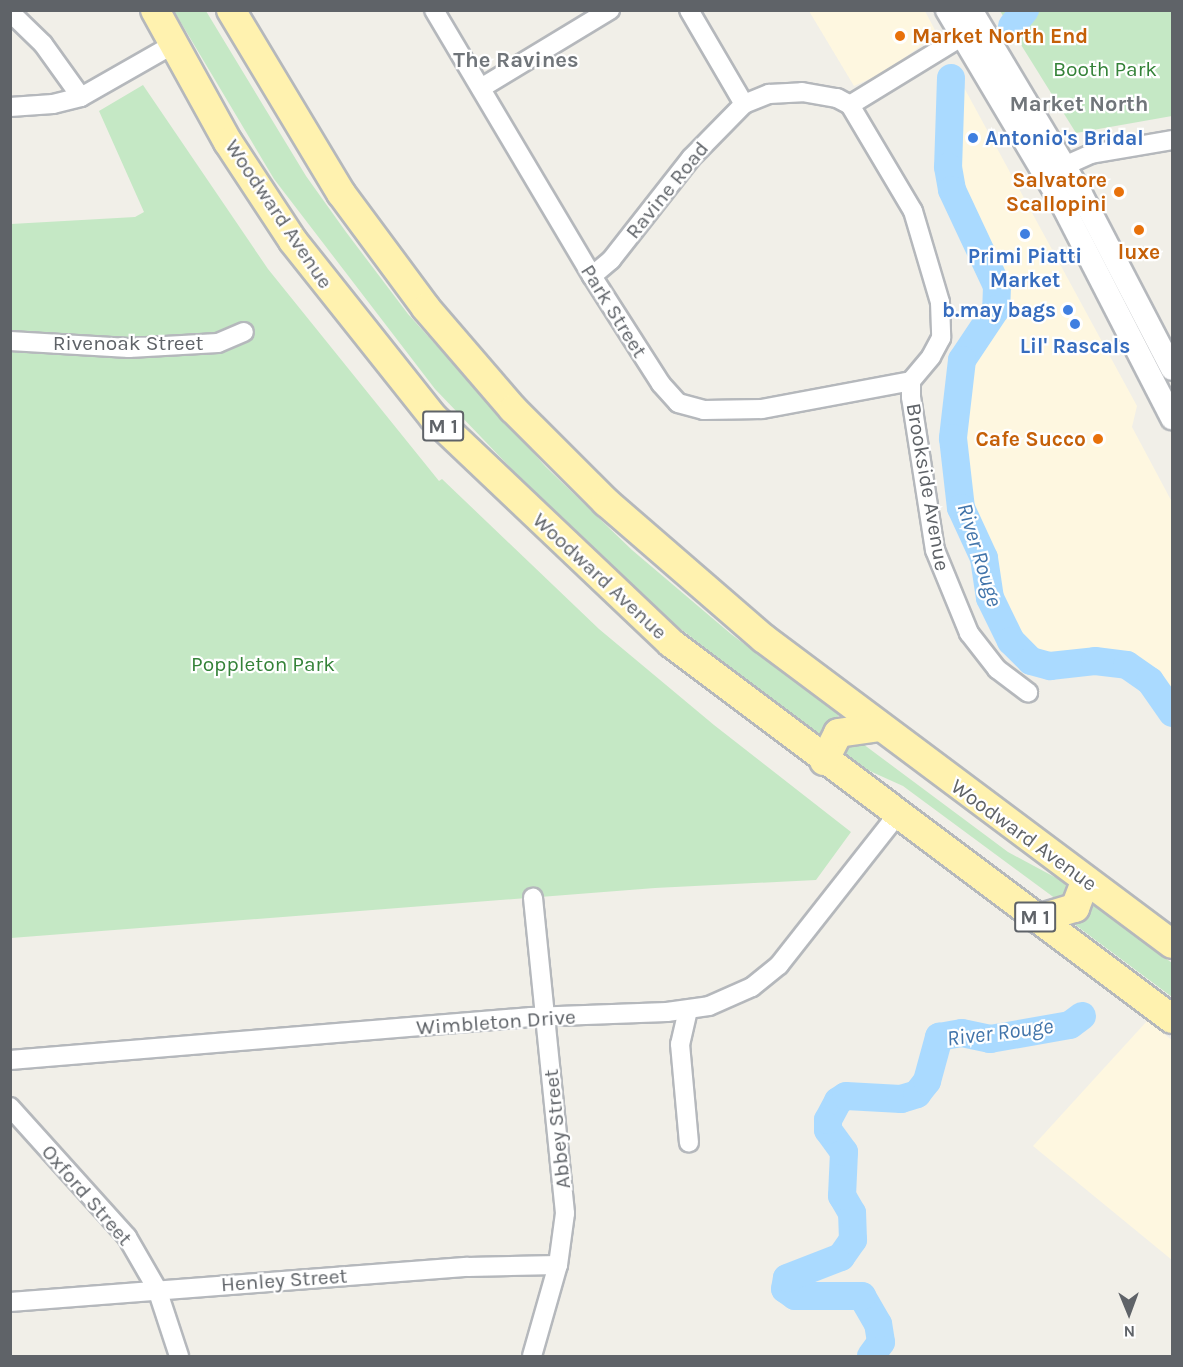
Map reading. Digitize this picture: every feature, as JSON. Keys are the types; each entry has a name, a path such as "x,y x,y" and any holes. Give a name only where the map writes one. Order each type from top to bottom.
{"main road":[{"name":"Woodward Avenue","path":"155,10 228,142 293,241 434,418 671,643 824,761 1173,1019"},
{"name":"Woodward Avenue","path":"231,10 341,193 426,308 513,409 606,502 697,584 879,727 1173,944"},
{"path":"824,761 838,733 879,727"},
{"path":"1038,919 1075,908 1086,880"}],"street":[{"name":"Park Street","path":"434,10 592,276 669,396 688,408 718,411 791,406 911,381"},
{"path":"481,88 610,10"},
{"path":"689,10 744,104 769,94 802,92 837,98 850,105 971,24"},
{"path":"947,10 971,24 1171,367 1149,374"},
{"path":"10,12 43,44 81,97"},
{"path":"10,107 53,104 81,97 174,44"},
{"name":"Ravine Road","path":"592,276 611,260 691,158 744,104"},
{"name":"Brookside Avenue","path":"850,105 913,211 940,302 942,326 937,348 911,381 912,417 942,576 978,646 997,669 1028,692"},
{"path":"1055,170 1091,154 1173,140"},
{"path":"1055,170 1149,374 1173,418"},
{"name":"Rivenoak Street","path":"10,341 129,348 218,343 244,332"},
{"name":"Wimbleton Drive","path":"10,1060 546,1017 688,1010 737,995 771,973 897,815"},
{"name":"Abbey Street","path":"532,1356 558,1265 564,1196 533,898"},
{"path":"688,1010 680,1044 689,1143"},
{"name":"Oxford Street","path":"10,1107 127,1237 157,1289 179,1356"},
{"name":"Henley Street","path":"10,1302 468,1266 558,1265"}],"shaded area":[{"path":"809,11 925,11 937,34 885,72 854,86"},
{"path":"961,82 1137,406 1132,427 1172,502 1172,713 1150,681 1127,665 1095,661 1050,666 1031,661 1011,641 990,598 984,558 961,508 954,454 962,360 988,323 998,299 997,286 948,167"},
{"path":"1147,1021 1172,1040 1172,1260 1033,1146"}],"green space":[{"path":"174,11 206,11 306,176 346,232 408,314 546,467 632,550 731,634 839,715 821,738 655,609 571,531 435,389 274,179"},
{"name":"Booth Park","path":"1000,11 1172,11 1172,116 1076,133"},
{"name":"Poppleton Park","path":"143,85 268,269 439,481 442,479 599,629 714,725 851,832 816,880 655,888 11,938 11,224 135,217 144,212 99,111"},
{"path":"847,744 863,744 1008,852 1060,880 1072,891 1068,901 1056,899 903,786 852,763 844,752"},
{"path":"1094,904 1172,963 1172,997 1074,924 1090,914"}],"waterway":[{"name":"River Rouge","path":"1012,26 1025,10"},
{"name":"River Rouge","path":"951,78 948,167 952,190 997,286 996,309 962,360 953,438 961,508 984,558 990,598 1011,641 1031,661 1050,666 1095,661 1127,665 1150,681 1172,713"},
{"name":"River Rouge","path":"871,1356 881,1342 878,1324 862,1296 795,1296 785,1289 787,1278 841,1257 853,1240 852,1213 842,1196 844,1152 828,1130 828,1120 838,1101 846,1096 901,1099 917,1094 927,1081 939,1037 962,1033 990,1039 1070,1025 1082,1016"}],"place":[{"name":"Market North End","path":"900,36"},
{"name":"Antonio's Bridal","path":"973,138"},
{"name":"Salvatore Scallopini","path":"1119,192"},
{"name":"luxe","path":"1139,230"},
{"name":"Primi Piatti Market","path":"1025,234"},
{"name":"b.may bags","path":"1068,310"},
{"name":"Lil' Rascals","path":"1075,324"},
{"name":"Cafe Succo","path":"1098,439"}],"district":[{"name":"The Ravines","path":"516,61"},
{"name":"Market North","path":"1079,105"}]}
